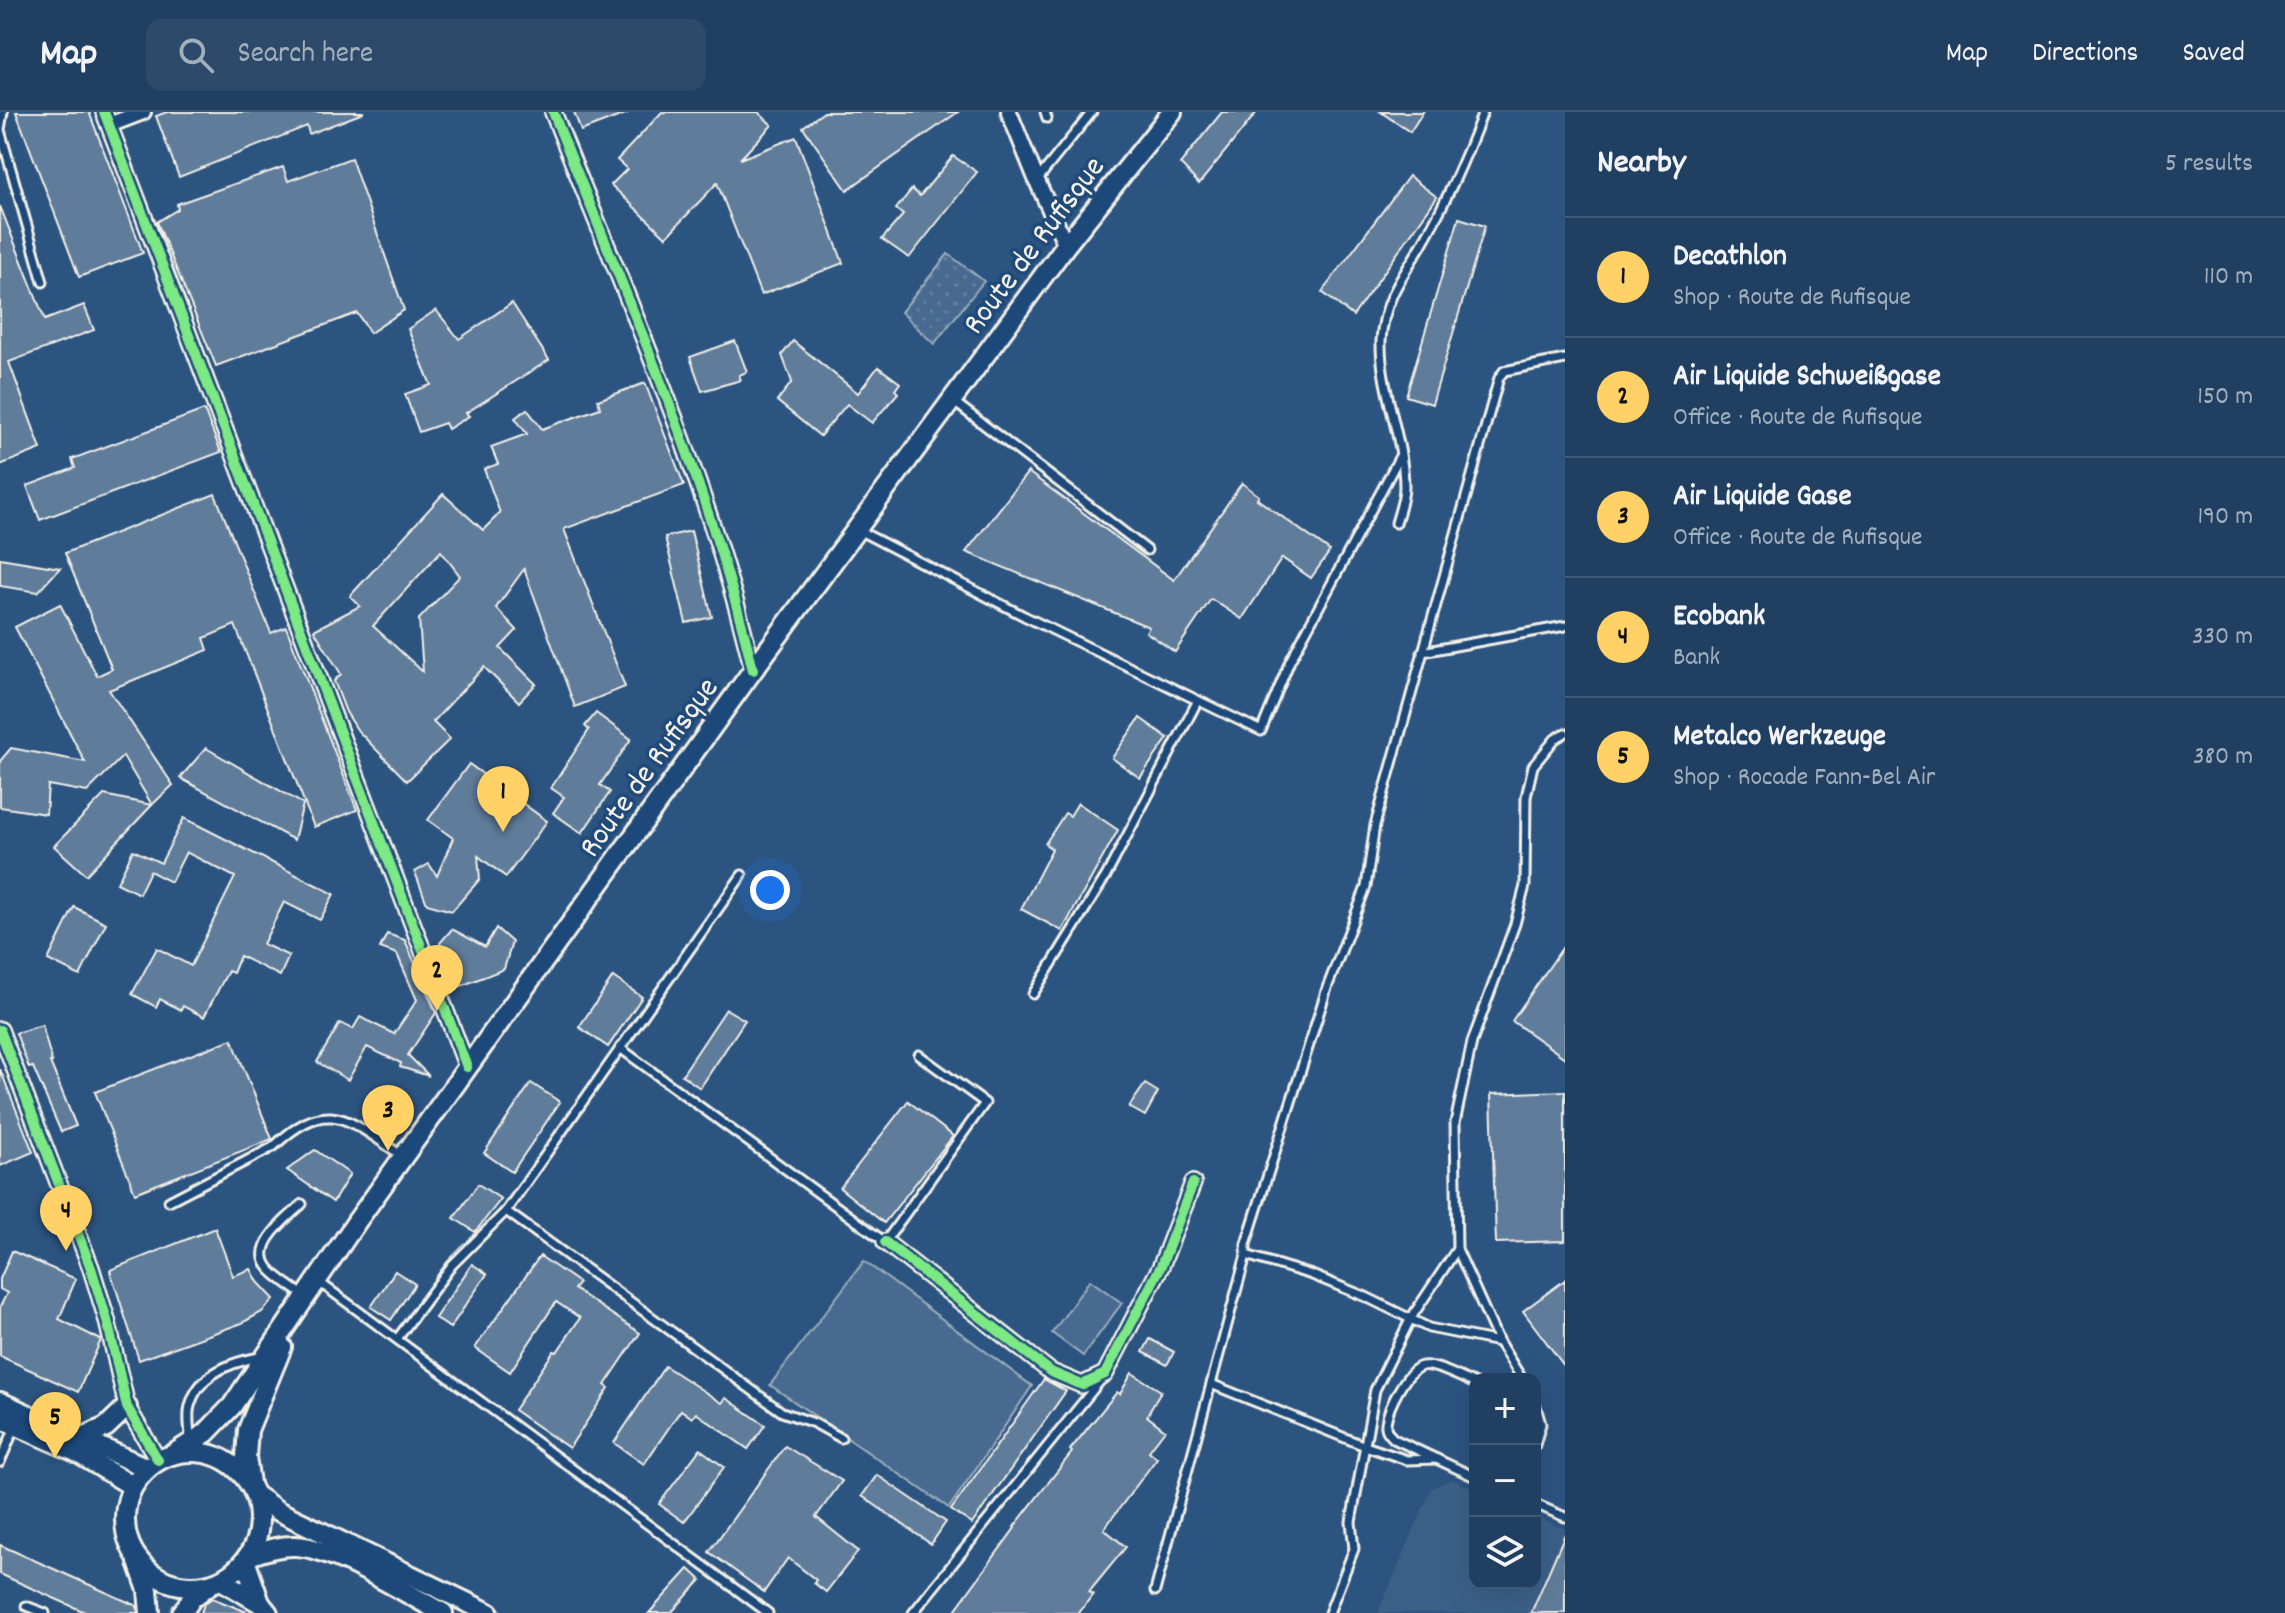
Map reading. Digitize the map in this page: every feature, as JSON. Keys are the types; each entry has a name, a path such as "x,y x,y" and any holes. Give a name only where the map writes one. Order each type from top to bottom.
{"main road":[{"name":"Route de Rufisque","path":"159,1460 190,1445 232,1406 403,1156 753,670 1066,245 1172,112"},
{"name":"Route de Rufisque","path":"252,1490 246,1457 248,1430 302,1304"},
{"path":"0,1402 81,1438 159,1460"},
{"path":"81,1438 106,1427 127,1407"},
{"path":"8,1421 76,1452 132,1486"},
{"path":"150,1613 148,1590 126,1536 124,1511 132,1486 159,1460 190,1451 217,1457 239,1471 252,1490 278,1511 489,1613"},
{"path":"182,1613 192,1598 234,1572 246,1558 257,1536 259,1515 252,1490"},
{"path":"246,1558 284,1547 300,1546 316,1550 356,1567 443,1613"},
{"path":"246,1558 264,1608"},
{"path":"137,1560 162,1580 193,1587 215,1582 264,1608"}],"street":[{"path":"143,112 106,118 467,1067"},
{"path":"553,112 697,482 735,595 753,670"},
{"path":"1009,112 1066,245"},
{"path":"0,1030 91,1268 107,1320 127,1407 159,1460"},
{"path":"885,1242 1051,1372 1082,1385 1105,1374 1161,1266 1193,1183"}],"lane":[{"path":"3,112 0,130 43,282"},
{"path":"1037,181 1092,112"},
{"path":"1396,523 1404,488 1381,340 1402,273 1420,246 1471,145 1483,112"},
{"path":"1155,1591 1246,1255 1246,1244 1327,988 1366,887 1375,825 1500,374 1565,359"},
{"path":"951,399 1147,550"},
{"path":"856,529 1197,702 1261,731 1290,661 1400,456"},
{"path":"1422,652 1565,626"},
{"path":"1033,994 1106,876 1197,702"},
{"path":"1518,1373 1499,1342 1457,1249 1455,1123 1472,1042 1515,924 1525,886 1526,797 1533,766 1555,739 1565,733"},
{"path":"397,1339 452,1265 506,1211 742,875"},
{"path":"620,1048 885,1242 985,1103 919,1055"},
{"path":"169,1201 273,1147 286,1135 321,1116 332,1115 403,1156"},
{"path":"302,1204 266,1242 263,1250 268,1268 302,1304"},
{"path":"506,1211 782,1412 828,1429 841,1438"},
{"path":"1329,1613 1354,1549 1351,1522 1375,1390 1411,1318 1457,1249"},
{"path":"1246,1255 1312,1275 1390,1306 1429,1328 1499,1342"},
{"path":"317,1280 768,1613"},
{"path":"190,1445 189,1408 195,1395 213,1373 232,1362 266,1355"},
{"path":"1469,1382 1424,1365 1412,1371 1400,1388 1386,1424 1394,1439 1469,1474"},
{"path":"913,1613 1105,1374"},
{"path":"1211,1384 1407,1460 1437,1459"},
{"path":"0,1462 8,1421"},
{"path":"1541,1506 1564,1516"},
{"path":"26,1606 45,1613"}],"shaded area":[{"path":"948,254 984,281 934,344 901,312"},
{"path":"864,1261 1032,1386 949,1508 770,1385"},
{"path":"1090,1280 1122,1303 1083,1356 1052,1333"},
{"path":"1452,1479 1469,1486 1469,1589 1541,1589 1541,1519 1565,1529 1565,1613 1378,1613 1432,1488"}],"building":[{"path":"16,112 89,112 143,253 79,277"},
{"path":"167,112 363,113 309,134 307,126 179,177 156,116"},
{"path":"574,112 628,112 628,113 581,131"},
{"path":"662,112 758,112 772,125 740,159 796,137 843,263 761,295 717,183 666,237 611,185 627,169 617,160"},
{"path":"824,112 958,112 847,190 803,127"},
{"path":"1222,112 1257,112 1199,184 1180,164"},
{"path":"1381,112 1423,112 1410,132"},
{"path":"953,156 977,172 909,258 882,239 903,215 896,209 912,189 920,196"},
{"path":"351,158 404,310 370,333 357,313 216,366 157,222 178,209 177,204 283,167 288,181"},
{"path":"1409,176 1437,197 1353,316 1322,292"},
{"path":"0,206 45,320 84,305 94,330 9,362 41,449 0,465"},
{"path":"1459,218 1485,226 1432,404 1406,396"},
{"path":"512,303 549,360 466,413 469,416 448,429 445,423 419,432 405,394 431,385 408,329 436,310 459,339"},
{"path":"735,341 747,372 739,375 741,380 702,391 690,357"},
{"path":"793,341 858,393 878,367 900,383 895,390 898,393 872,423 847,404 820,436 777,401 792,382 782,355"},
{"path":"645,383 684,485 564,529 625,687 575,707 524,569 496,608 517,630 500,648 536,684 519,702 484,667 433,722 450,739 407,781 358,731 346,712 334,681 341,674 314,630 360,606 350,596 443,494 483,530 500,513 484,469 498,464 491,447 527,434 515,418 527,409 542,429 600,408 598,400","holes":["441,551 460,576 419,619 423,672 373,626"]},
{"path":"204,410 221,452 40,520 27,486 75,468 72,459"},
{"path":"1028,472 1174,580 1242,483 1259,496 1257,499 1330,551 1311,578 1282,558 1242,619 1211,599 1175,652 1146,632 1149,627 966,552"},
{"path":"215,494 271,633 286,627 357,810 314,827 235,625 204,638 208,650 109,690 173,785 152,805 123,756 87,792 48,785 46,814 0,807 0,761 11,748 85,762 15,627 60,604 97,676 112,669 65,553"},
{"path":"691,531 712,617 686,623 665,537"},
{"path":"0,558 60,568 38,592 0,586"},
{"path":"596,713 631,739 600,785 610,792 582,833 553,813 564,797 551,788 589,730 585,726"},
{"path":"1140,718 1168,738 1140,778 1112,758"},
{"path":"206,748 303,804 294,840 180,778"},
{"path":"469,764 547,821 506,877 478,856 480,879 452,911 427,904 415,872 429,864 437,876 453,838 428,820"},
{"path":"104,795 152,805 86,875 54,846"},
{"path":"1078,803 1118,830 1062,931 1021,909 1052,849 1045,844 1065,813 1070,816"},
{"path":"184,818 334,894 320,920 284,902 263,944 289,956 280,976 240,956 233,973 228,971 204,1017 160,999 156,1007 132,994 157,948 191,966 235,877 186,852 171,882 150,871 139,894 117,883 133,850 161,863"},
{"path":"74,907 106,923 80,976 48,960"},
{"path":"496,928 512,942 504,969 456,988 440,943 452,929 485,947"},
{"path":"387,934 405,940 436,1013 408,1055 429,1076 400,1067 401,1063 367,1047 348,1080 317,1062 340,1023 353,1029 360,1017 394,1034 417,1000 397,954 380,948"},
{"path":"1565,944 1565,1058 1512,1021"},
{"path":"613,977 642,997 608,1047 579,1027"},
{"path":"726,1009 745,1020 700,1088 682,1075"},
{"path":"42,1025 50,1062 76,1126 61,1132 33,1067 29,1068 16,1033"},
{"path":"232,1039 272,1139 135,1193 95,1092"},
{"path":"0,1069 33,1152 0,1166"},
{"path":"531,1083 560,1102 512,1172 484,1153"},
{"path":"1145,1084 1158,1092 1145,1116 1129,1107"},
{"path":"1565,1091 1565,1241 1496,1243 1491,1094"},
{"path":"908,1101 953,1136 884,1223 840,1188"},
{"path":"315,1150 350,1174 333,1202 287,1170"},
{"path":"478,1184 501,1199 475,1232 454,1218"},
{"path":"215,1228 233,1276 251,1269 274,1299 262,1312 242,1323 139,1360 110,1270"},
{"path":"12,1251 76,1279 59,1319 101,1340 78,1392 0,1356 0,1307 7,1293 0,1289 0,1279"},
{"path":"540,1256 579,1283 574,1289 640,1333 605,1385 609,1388 569,1448 514,1410 580,1318 556,1302 510,1372 475,1348"},
{"path":"472,1264 487,1274 450,1328 435,1318"},
{"path":"395,1271 415,1284 391,1320 371,1307"},
{"path":"1565,1280 1565,1367 1523,1311"},
{"path":"1150,1339 1174,1352 1167,1365 1143,1352"},
{"path":"665,1366 722,1403 726,1398 765,1425 748,1449 696,1413 692,1418 681,1410 644,1464 614,1443"},
{"path":"1132,1373 1161,1391 1147,1416 1165,1430 1149,1451 1157,1458 1104,1529 1126,1547 1089,1592 1093,1594 1079,1613 953,1613 1072,1452 1070,1450 1117,1392 1120,1394"},
{"path":"1044,1379 1066,1391 972,1524 951,1510"},
{"path":"785,1446 842,1481 816,1517 858,1551 826,1592 788,1558 764,1592 709,1552"},
{"path":"700,1449 724,1467 684,1522 659,1504"},
{"path":"877,1475 946,1522 931,1544 862,1496"},
{"path":"1565,1534 1565,1613 1531,1613 1547,1576"},
{"path":"0,1545 137,1606 138,1613 87,1613 0,1574"},
{"path":"689,1569 701,1580 671,1613 649,1613"},
{"path":"212,1598 247,1613 201,1613 204,1604"}],"cycle path":[{"path":"104,112 467,1067"},
{"path":"553,112 689,457 713,528 753,670"},
{"path":"0,1030 91,1268 107,1320 127,1407 158,1460"},
{"path":"885,1242 1051,1372 1082,1385 1105,1374 1161,1266 1193,1183"}],"place":[{"name":"Decathlon","path":"503,832"},
{"name":"Air Liquide Schweißgase","path":"437,1011"},
{"name":"Air Liquide Gase","path":"388,1151"},
{"name":"Ecobank","path":"66,1251"},
{"name":"Metalco Werkzeuge","path":"55,1458"}]}
